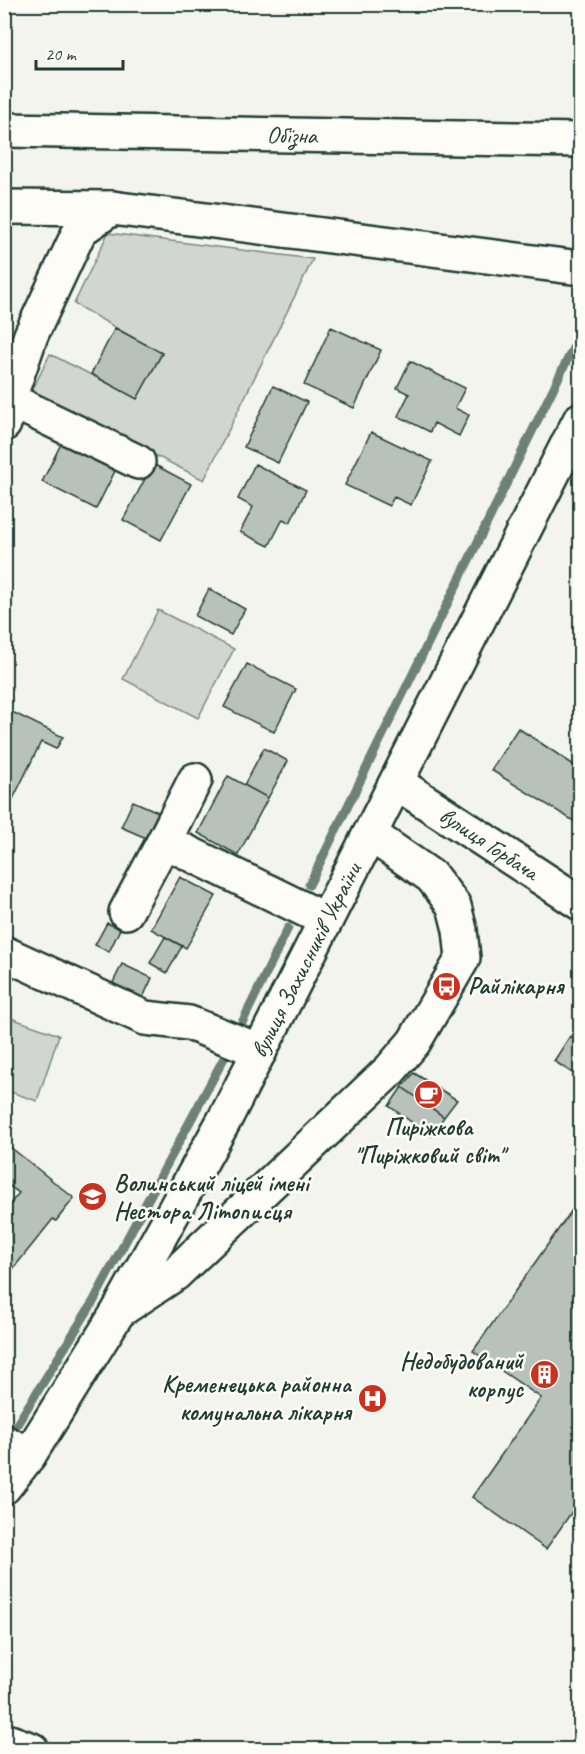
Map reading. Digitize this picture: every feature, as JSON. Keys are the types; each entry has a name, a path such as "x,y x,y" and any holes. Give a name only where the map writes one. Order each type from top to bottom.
{"main road":[{"name":"Обїзна","path":"4,130 580,140"},
{"path":"4,207 112,208 580,268"},
{"path":"112,208 80,230 31,335 7,412 138,462"},
{"name":"вулиця Захисників України","path":"4,1487 17,1448 118,1311 260,1051 580,420"},
{"path":"126,912 195,780"},
{"name":"вулиця Горбача","path":"397,783 580,903"},
{"path":"118,1311 175,1274 390,1070 414,1042 463,958 454,906 432,878 370,834"},
{"path":"164,841 326,920"},
{"path":"4,953 145,1018 189,1023 260,1051"},
{"path":"4,1740 32,1749"}],"shaded area":[{"path":"108,233 313,259 204,480 31,393 50,354 137,398 162,354 74,304"},
{"path":"158,610 234,649 198,718 123,679"},
{"path":"5,1016 59,1035 37,1101 5,1090"}],"building":[{"path":"331,327 381,350 354,408 304,385"},
{"path":"115,328 162,353 137,399 91,374"},
{"path":"410,361 465,388 455,408 469,415 459,436 434,423 430,432 398,416 409,394 397,388"},
{"path":"273,386 307,402 278,463 244,447"},
{"path":"371,432 432,461 411,505 394,497 389,506 345,485"},
{"path":"66,434 120,461 96,509 42,482"},
{"path":"153,464 191,484 161,540 123,520"},
{"path":"255,464 306,490 290,523 283,519 269,546 240,532 253,507 238,499"},
{"path":"209,589 245,609 231,635 195,616"},
{"path":"247,664 296,689 274,732 224,707"},
{"path":"4,708 63,737 56,749 41,742 13,799 4,794"},
{"path":"518,728 580,769 580,825 491,770"},
{"path":"264,748 288,761 268,798 244,785"},
{"path":"228,776 268,798 238,855 198,833"},
{"path":"133,801 158,812 146,838 121,827"},
{"path":"180,877 216,896 186,948 151,929"},
{"path":"107,923 120,929 109,952 95,945"},
{"path":"165,937 182,946 167,973 150,963"},
{"path":"122,964 152,978 139,1006 109,991"},
{"path":"570,1036 580,1042 580,1078 554,1061"},
{"name":"Пиріжкова \"Пиріжковий світ\"","path":"414,1073 457,1100 444,1117 402,1087"},
{"path":"402,1087 444,1117 431,1136 389,1106"},
{"path":"4,1142 74,1198 56,1221 53,1219 4,1280 4,1211 19,1193 4,1182"},
{"name":"Недобудований корпус","path":"574,1207 580,1211 580,1500 546,1549 472,1497 541,1398 473,1351"}],"waterway":[{"path":"309,885 580,334"},
{"path":"241,1025 288,928"},
{"path":"14,1429 93,1302 224,1058"}],"place":[{"name":"Райлікарня","path":"447,986"},
{"name":"Пиріжкова \"Пиріжковий світ\"","path":"429,1094"},
{"name":"Волинський ліцей імені Нестора Літописця","path":"93,1197"},
{"name":"Недобудований корпус","path":"544,1375"},
{"name":"Кременецька районна комунальна лікарня","path":"372,1398"}]}
